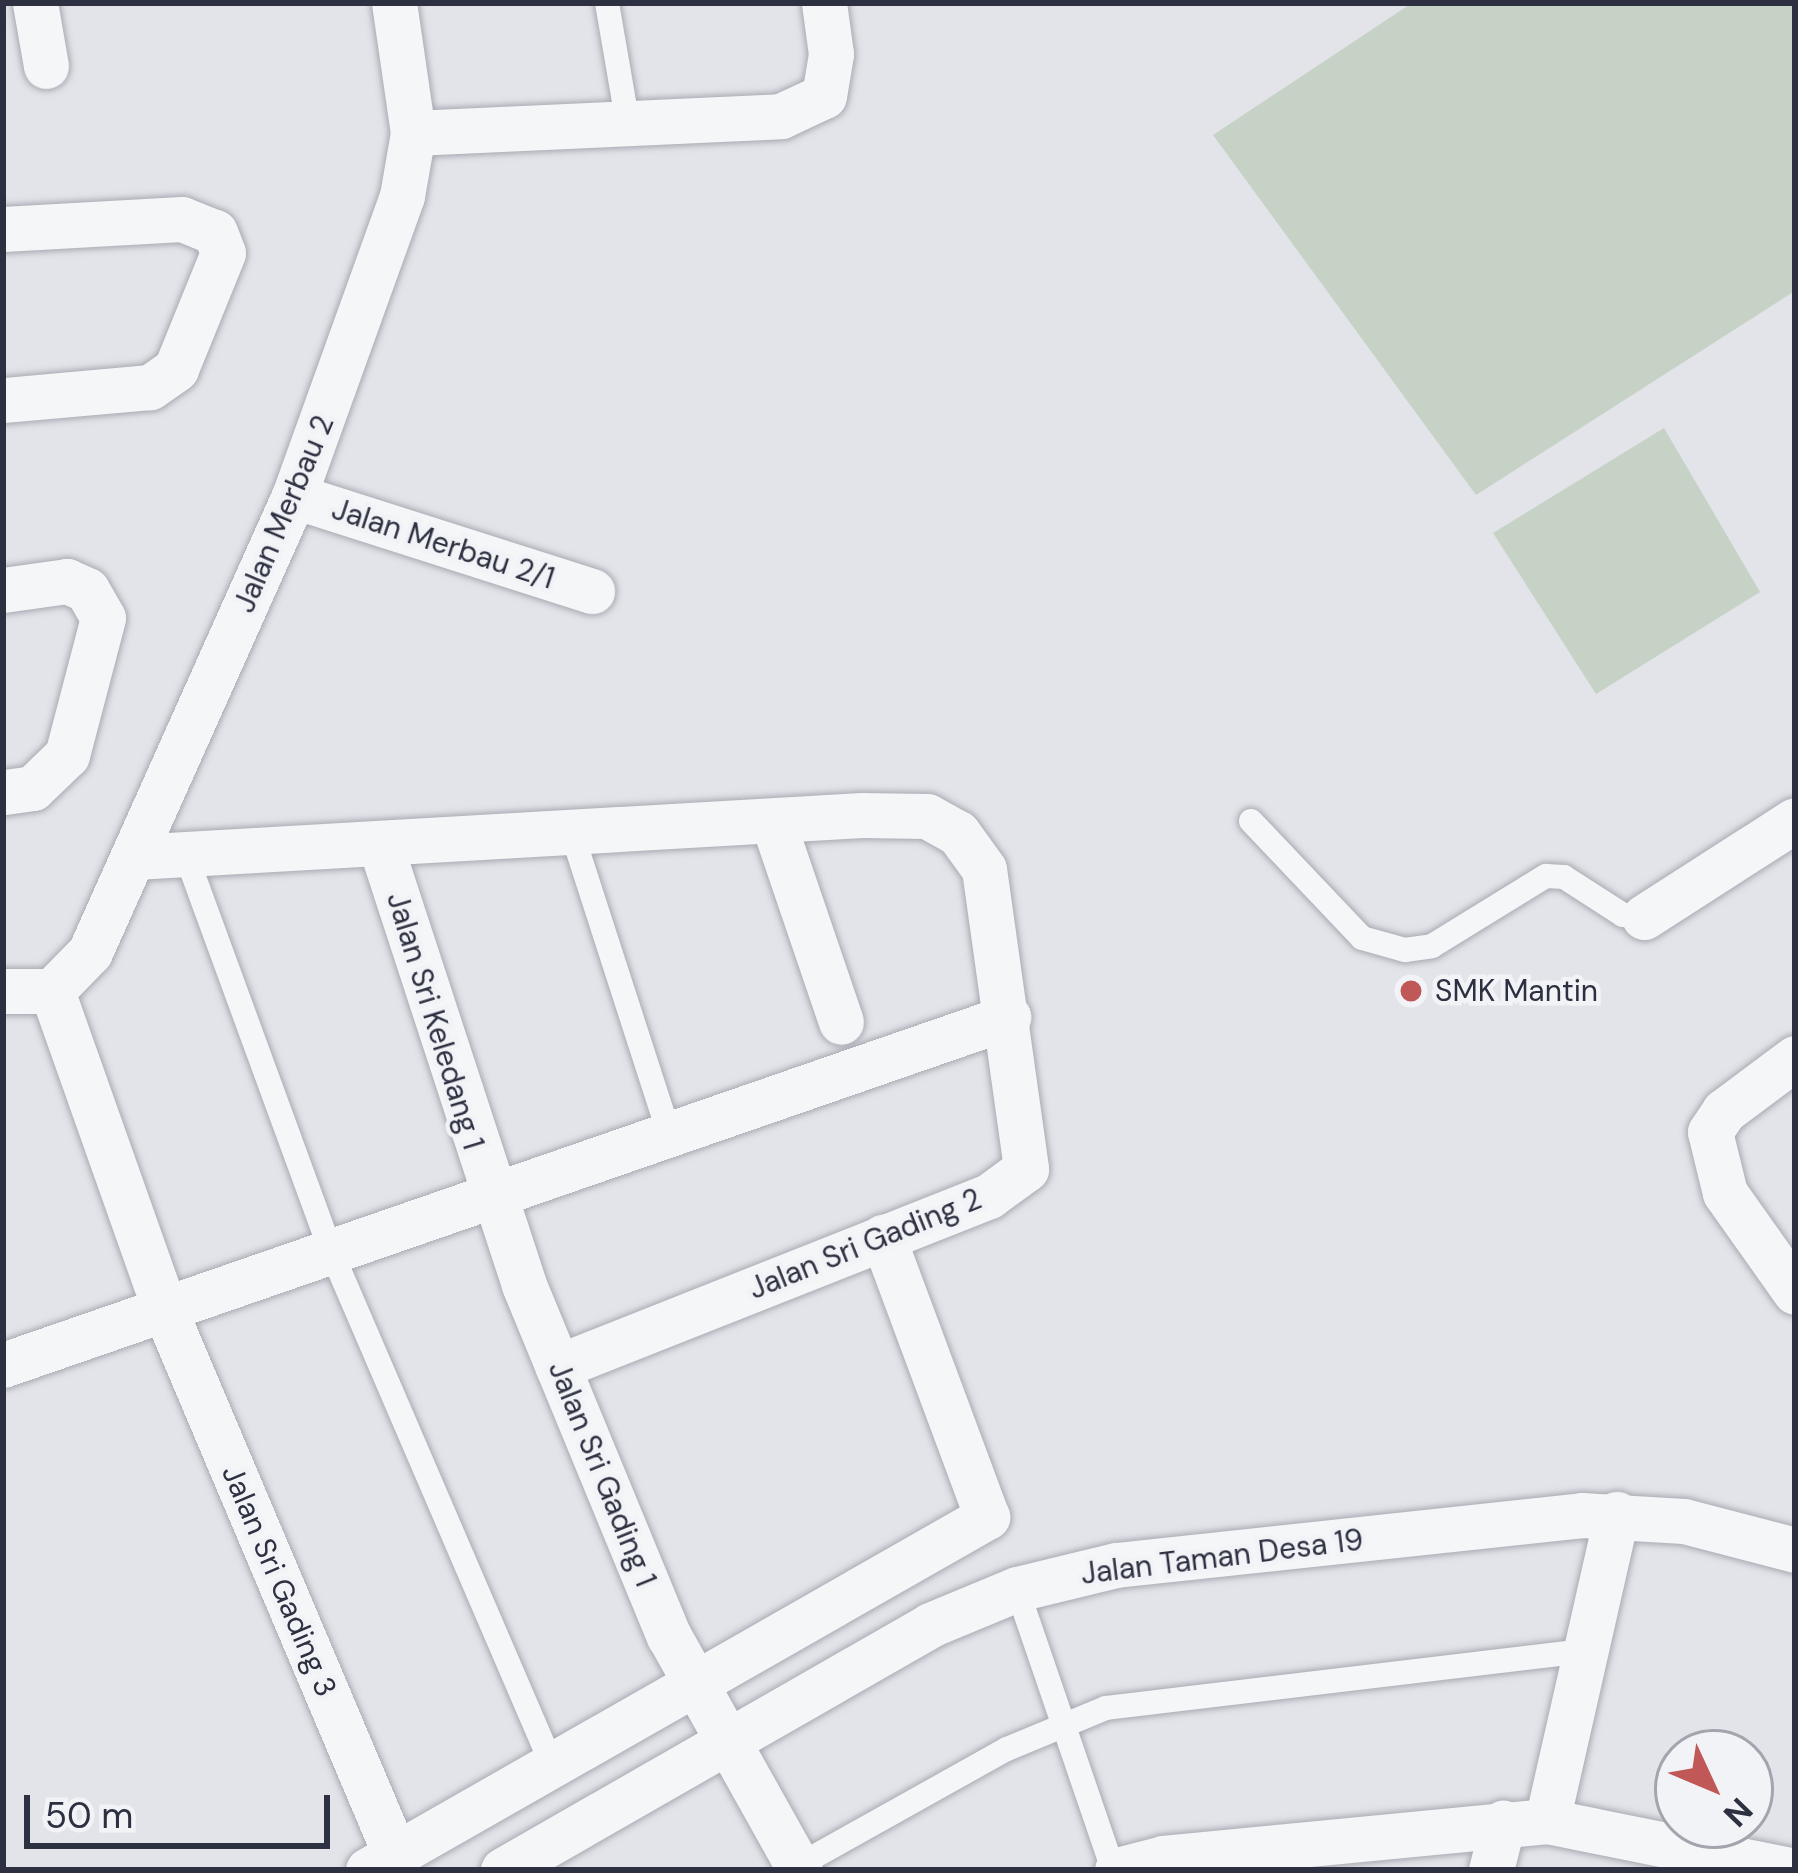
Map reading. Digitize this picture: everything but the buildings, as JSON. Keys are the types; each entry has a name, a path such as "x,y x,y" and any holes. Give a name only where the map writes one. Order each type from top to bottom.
{"street":[{"path":"35,3 46,66"},
{"name":"Jalan Merbau 2","path":"52,991 90,952 134,857 294,496 379,271 413,133 394,3"},
{"path":"413,133 627,119 781,116 824,96 831,53 824,3"},
{"path":"3,229 182,219 215,232 223,253 176,369 150,388 3,400"},
{"name":"Jalan Merbau 2/1","path":"294,496 592,591"},
{"path":"3,590 67,581 87,590 103,618 67,755 33,788 3,792"},
{"path":"3,1365 1008,1017 984,869 958,833 927,816 571,830 187,858 134,857"},
{"path":"1644,917 1795,820"},
{"path":"773,822 841,1022"},
{"name":"Jalan Sri Keledang 1","path":"380,844 490,1198"},
{"path":"3,991 52,991"},
{"name":"Jalan Sri Gading 3","path":"52,991 164,1308 381,1862"},
{"name":"Jalan Sri Gading 2","path":"558,1367 989,1196 1026,1169 1008,1017"},
{"path":"1795,1058 1724,1111 1710,1132 1725,1193 1795,1292"},
{"name":"Jalan Sri Gading 1","path":"490,1198 693,1684 796,1868"},
{"path":"381,1862 987,1517 883,1237"},
{"path":"1491,1870 1525,1822 1585,1651 1617,1514"},
{"name":"Jalan Taman Desa 19","path":"502,1870 930,1624 1017,1589 1116,1564 1617,1514 1684,1521 1795,1550"},
{"path":"1115,1870 1163,1858 1525,1822 1720,1861 1790,1870"}],"lane":[{"path":"607,3 627,119"},
{"path":"1251,821 1363,938 1406,950 1432,946 1546,876 1564,877 1623,916 1644,917"},
{"path":"571,830 669,1132"},
{"path":"187,858 331,1251 552,1765"},
{"path":"1017,1589 1115,1870"},
{"path":"796,1868 1064,1722 1106,1708 1585,1651"}],"green space":[{"path":"1412,3 1795,3 1795,291 1476,495 1213,135"},
{"path":"1664,428 1760,592 1596,694 1493,533"}],"place":[{"name":"SMK Mantin","path":"1411,991"}]}
